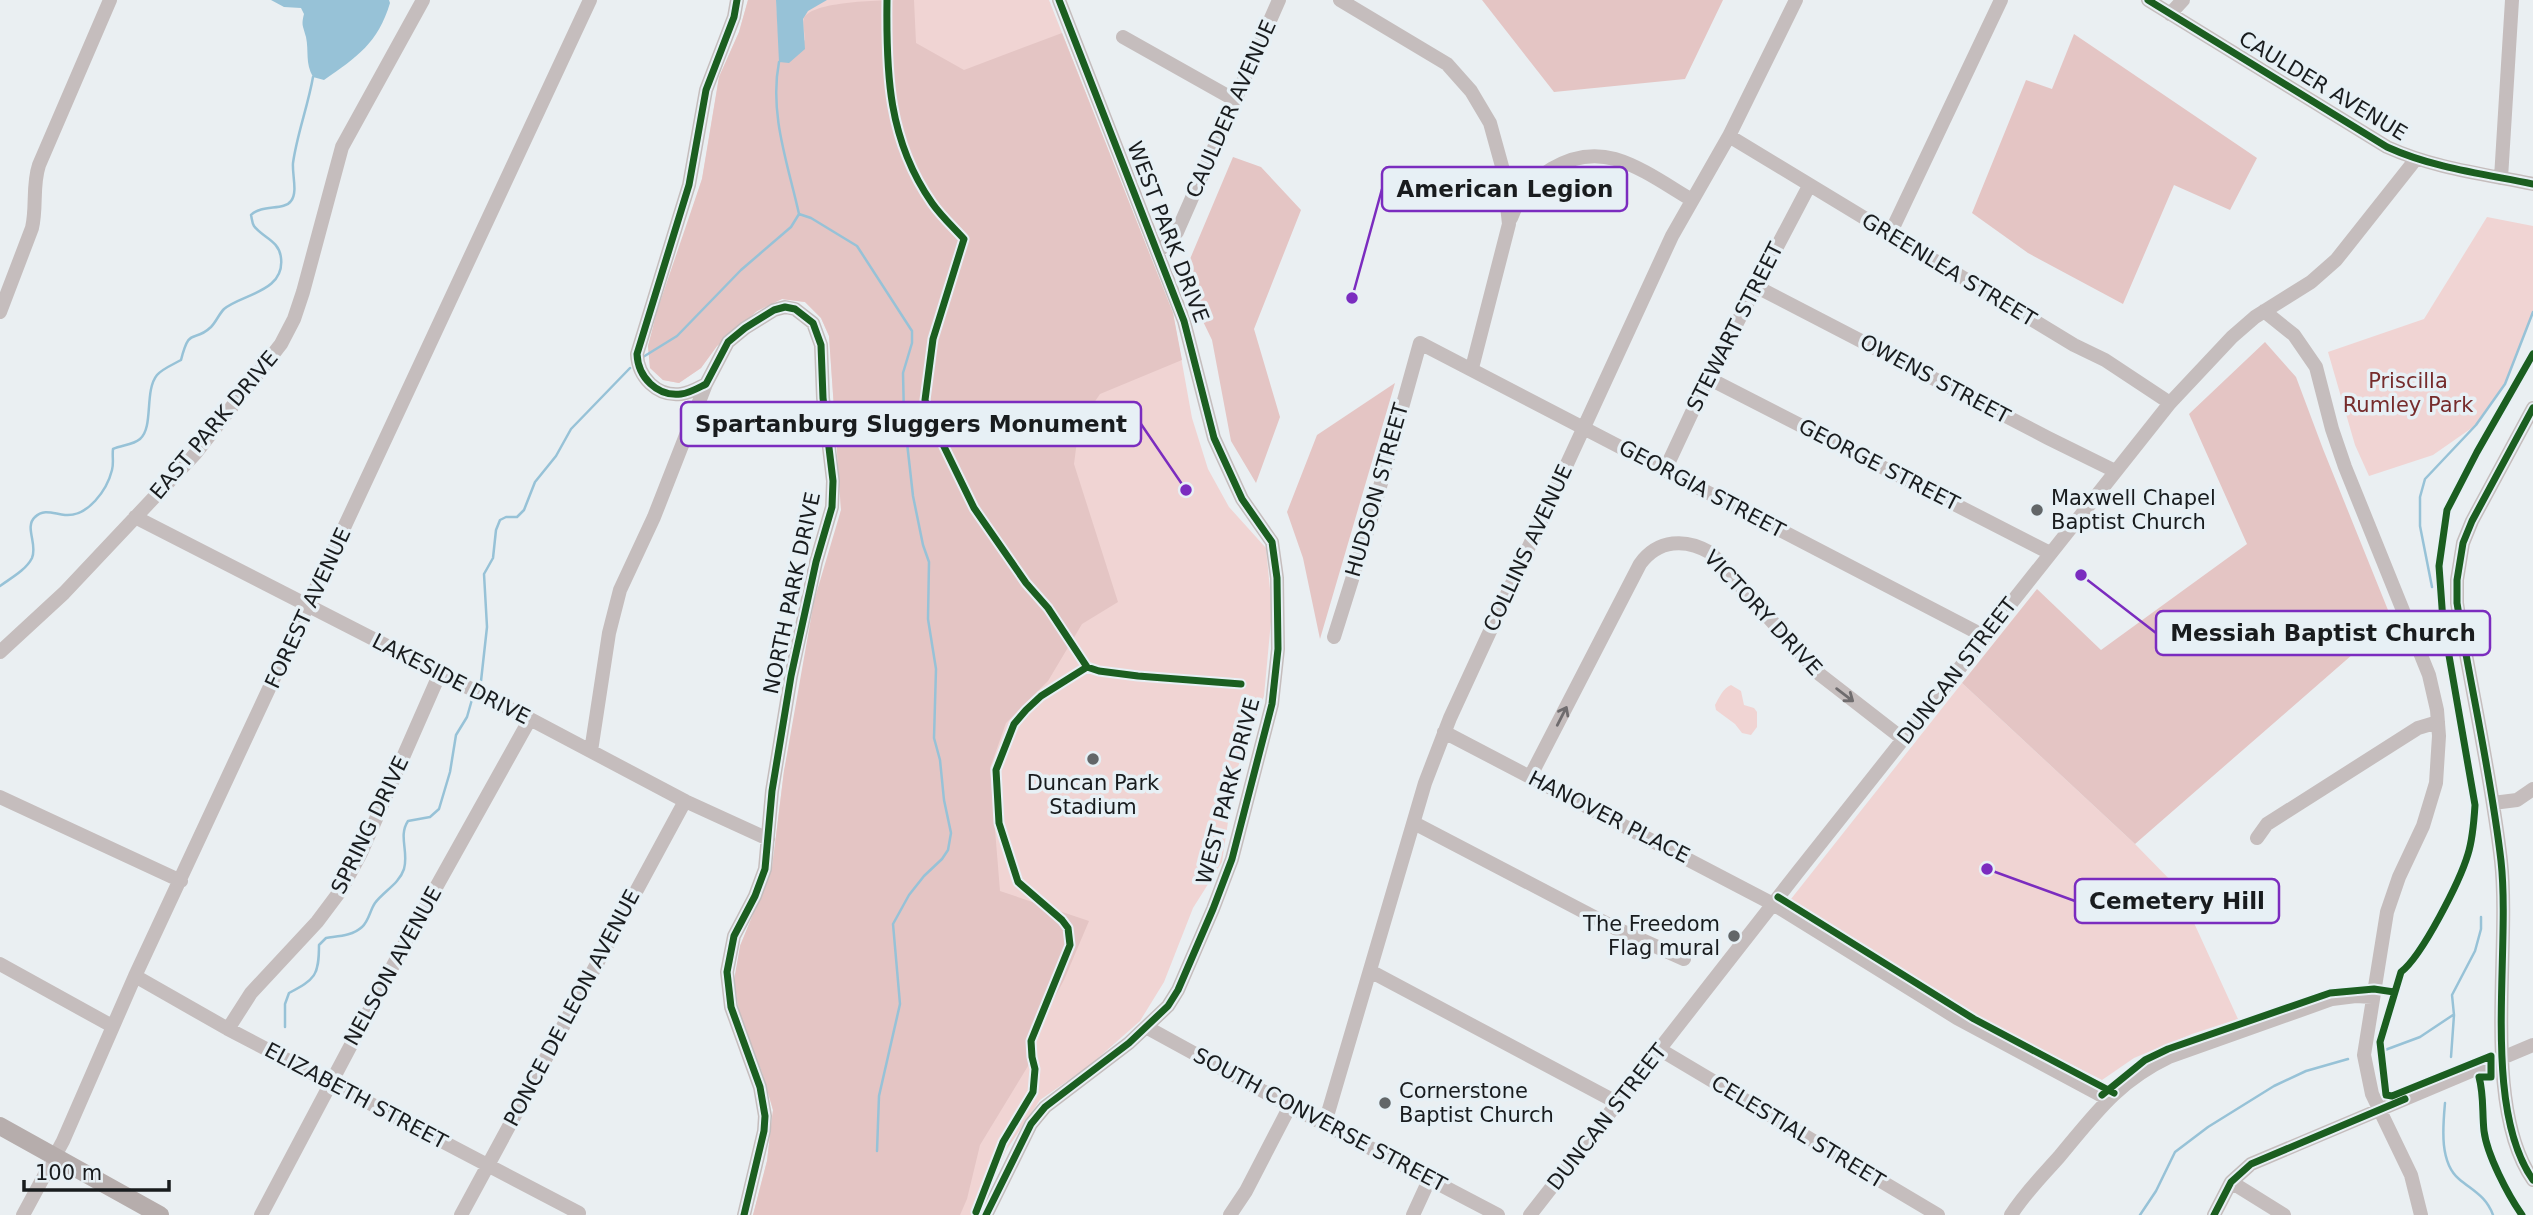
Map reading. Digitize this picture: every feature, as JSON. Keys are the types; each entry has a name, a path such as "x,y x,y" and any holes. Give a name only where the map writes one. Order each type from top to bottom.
{"main road":[{"path":"0,1126 160,1215"}],"street":[{"path":"0,312 32,228 35,215 35,180 39,165 110,0"},
{"name":"FOREST AVENUE","path":"23,1215 56,1156 135,976 590,0"},
{"path":"706,384 682,394 663,392 647,381 637,354 689,185 706,90 734,17 737,0"},
{"name":"WEST PARK DRIVE","path":"986,1215 1031,1124 1045,1107 1146,1027 1168,1006 1186,974 1232,859 1272,704 1278,649 1278,601 1272,542 1242,499 1214,438 1191,343 1158,251 1059,0"},
{"name":"CAULDER AVENUE","path":"1158,251 1169,243 1177,232 1279,0"},
{"path":"1340,0 1447,64 1471,91 1486,114 1496,142 1507,188 1509,224"},
{"name":"COLLINS AVENUE","path":"1325,1123 1414,822 1444,732 1672,236 1729,136 1796,0"},
{"path":"1889,234 2001,0"},
{"name":"CAULDER AVENUE","path":"2148,0 2372,140 2416,159 2533,184"},
{"path":"2170,14 2183,0"},
{"path":"2501,178 2512,0"},
{"name":"EAST PARK DRIVE","path":"0,652 64,593 195,454 281,344 294,319 303,292 342,147 420,2"},
{"path":"1123,37 1235,100"},
{"name":"GREENLEA STREET","path":"1729,136 2074,345 2105,360 2170,403"},
{"path":"1472,368 1509,224 1515,208 1537,179 1568,161 1603,157 1629,164 1692,200"},
{"name":"DUNCAN STREET","path":"1531,1215 1773,904 2170,403 2210,358 2264,311 2311,282 2336,260 2416,159"},
{"name":"STEWART STREET","path":"1665,470 1708,378 1809,186"},
{"name":"OWENS STREET","path":"1755,286 2115,471"},
{"name":"NORTH PARK DRIVE","path":"592,751 609,633 620,590 654,517 706,384 728,342 774,310 785,307 795,309 813,323 821,345 823,398 833,494 830,520 816,562 791,676 772,791 768,854 761,883 734,936 727,972 730,1007 760,1087 765,1116 764,1131 744,1215"},
{"path":"2264,311 2294,335 2316,367 2345,467 2429,675 2438,722 2440,751 2436,783 2423,826 2399,877 2387,912 2364,1055 2368,1082 2378,1110 2411,1175 2421,1215"},
{"name":"GEORGIA STREET","path":"1420,343 1984,636"},
{"name":"HUDSON STREET","path":"1334,637 1371,519 1420,343"},
{"name":"GEORGE STREET","path":"1708,378 2050,553"},
{"path":"2533,408 2472,521 2463,543 2456,603 2493,803 2504,901 2502,1058 2511,1129 2526,1170 2533,1180"},
{"name":"LAKESIDE DRIVE","path":"135,517 685,801 768,839"},
{"name":"VICTORY DRIVE","path":"1530,776 1640,564 1655,549 1674,543 1687,543 1711,554 1818,673 1903,739"},
{"name":"SPRING DRIVE","path":"228,1029 251,993 317,922 341,890 361,853 440,673"},
{"name":"NELSON AVENUE","path":"261,1215 405,943 530,719"},
{"path":"2257,838 2267,824 2313,794 2418,728 2438,722"},
{"name":"HANOVER PLACE","path":"1444,732 1773,904 1957,1018 2108,1099"},
{"path":"2493,803 2517,800 2533,789"},
{"path":"0,797 181,881"},
{"name":"PONCE DE LEON AVENUE","path":"461,1215 685,801"},
{"path":"1414,822 1615,928 1684,959"},
{"path":"0,964 113,1026"},
{"path":"1370,971 1618,1103"},
{"name":"ELIZABETH STREET","path":"135,976 228,1029 579,1213"},
{"path":"2011,1215 2108,1099 2130,1078 2169,1057 2332,999 2372,997"},
{"name":"SOUTH CONVERSE STREET","path":"1168,1006 1169,1031 1178,1046"},
{"name":"SOUTH CONVERSE STREET","path":"1146,1027 1498,1215"},
{"name":"SOUTH CONVERSE STREET","path":"1129,1043 1178,1046"},
{"path":"2214,1215 2231,1182 2244,1169 2259,1160 2533,1045"},
{"name":"CELESTIAL STREET","path":"1659,1049 1938,1215"},
{"path":"1230,1215 1246,1191 1290,1106"},
{"path":"1413,1215 1430,1178"},
{"path":"2231,1182 2284,1215"}],"green space":[{"path":"748,0 1049,0 1173,313 1192,418 1208,469 1229,507 1266,548 1272,610 1264,696 1235,775 1222,862 1193,908 1164,982 1140,1021 1089,1066 1040,1100 1007,1149 978,1215 753,1215 767,1161 773,1110 763,1075 740,946 772,868 784,771 841,510 829,336 821,318 805,302 782,299 757,311 717,346 701,368 679,383 663,380 650,368 648,346 702,179 719,77 739,32"},
{"name":"Priscilla Rumley Park","path":"2487,217 2533,226 2533,312 2505,384 2476,425 2433,455 2369,476 2355,445 2328,352 2424,319"},
{"path":"1962,683 2135,844 2178,888 2238,1019 2192,1034 2134,1058 2102,1080 1992,1024 1791,899"},
{"path":"1731,685 1741,691 1744,705 1757,712 1757,727 1751,735 1742,733 1735,724 1716,710 1715,705 1720,696"}],"shaded area":[{"path":"748,0 776,0 780,62 805,40 803,20 810,12 853,2 914,0 916,43 964,70 1062,33 1173,313 1182,360 1100,394 1079,425 1074,464 1118,602 1082,624 1048,681 1006,723 990,768 1000,891 1089,921 1064,980 1040,1025 1028,1066 980,1145 967,1199 960,1215 753,1215 767,1161 773,1110 739,1012 734,980 740,946 772,868 784,771 814,601 841,510 829,336 821,318 805,302 782,299 757,311 717,346 701,368 679,383 663,380 650,368 648,346 657,311 702,179 719,77 739,32"},
{"path":"1482,0 1723,0 1685,79 1554,92"},
{"path":"2074,34 2257,158 2230,210 2174,185 2123,304 2028,253 1972,213 2026,80 2052,89"},
{"path":"1233,157 1261,167 1301,210 1254,329 1280,417 1256,483 1231,441 1212,340 1182,278"},
{"path":"2265,342 2296,377 2392,620 2135,844 1962,683 2037,589 2101,650 2247,544 2189,414"},
{"path":"1395,383 1320,639 1303,558 1287,512 1317,435"}],"water":[{"path":"271,0 389,0 390,3 373,39 347,64 324,80 313,77 311,72 301,8 284,7"},
{"path":"776,0 827,0 808,11 803,19 805,49 789,63 779,62"}],"waterway":[{"path":"643,357 677,336 741,270 791,227 799,214 778,120 776,101 779,62"},
{"path":"0,586 22,570 32,558 31,526 38,514 46,512 65,515 81,512 101,494 112,470 113,449 137,441 144,433 151,390 157,375 181,360 187,342 211,327 224,309 261,291 276,278 280,269 280,252 274,243 254,226 251,215 288,204 293,197 293,163 313,77"},
{"path":"799,214 811,218 857,246 912,331 912,343 903,373 904,416 913,496 929,562 928,619 936,669 934,738 951,833 948,850 909,895 893,924 900,1004 879,1096 877,1151"},
{"path":"2432,587 2420,526 2420,497 2425,479 2476,425 2505,384 2533,312"},
{"path":"481,681 487,627 484,574 493,558 496,530 500,520 517,517 524,510 535,482 556,456 571,429 630,368"},
{"path":"285,1027 285,1004 289,993 314,975 318,964 319,945 326,938 350,934 364,925 375,903 399,879 404,869 404,832 408,821 430,817 439,809 450,772 456,735 467,717 473,696"},
{"path":"2451,1057 2454,1015 2452,995 2475,951 2481,917"},
{"path":"2385,1050 2420,1037 2453,1015"},
{"path":"2140,1215 2156,1191 2175,1152 2208,1127 2274,1086 2306,1071 2348,1059"},
{"path":"2445,1103 2444,1143 2448,1163 2459,1179 2483,1198 2493,1215"}],"cycle path":[{"path":"737,0 734,17 706,90 689,185 637,354 641,370 650,384 664,392 681,394 706,384 728,342 774,310 785,307 795,309 813,323 821,345 823,398 833,481 832,507 816,562 791,676 772,791 765,869 755,896 734,936 727,972 731,1007 760,1087 765,1116 764,1131 744,1215"},
{"path":"887,0 889,80 898,130 906,155 917,179 936,208 964,239 933,339 925,400 933,424 974,508 1026,583 1048,608 1087,667 1138,676 1241,684"},
{"path":"986,1215 1031,1124 1045,1107 1129,1043 1168,1006 1178,990 1232,859 1272,704 1278,649 1277,578 1272,542 1242,499 1214,438 1184,321 1059,0"},
{"path":"2148,0 2387,147 2440,165 2533,184"},
{"path":"2522,1215 2499,1175 2484,1131 2479,1077 2491,1077 2491,1056 2392,1096 2386,1095 2380,1042 2401,972 2419,951 2449,899 2464,866 2473,830 2475,805 2443,621 2439,566 2447,510 2533,354"},
{"path":"2533,408 2472,521 2463,543 2457,580 2457,603 2501,861 2501,1026 2507,1112 2517,1149 2533,1180"},
{"path":"976,1212 1003,1142 1033,1092 1035,1069 1031,1041 1070,945 1068,928 1062,920 1018,882 999,823 996,770 1014,724 1026,710 1041,696 1087,667"},
{"path":"1778,897 1974,1019 2114,1093"},
{"path":"2102,1095 2145,1060 2168,1049 2330,993 2374,989 2394,992"},
{"path":"2214,1215 2231,1182 2251,1164 2405,1099"}],"place":[{"name":"American Legion","path":"1352,298"},
{"name":"Spartanburg Sluggers Monument","path":"1186,490"},
{"name":"Maxwell Chapel Baptist Church","path":"2037,510"},
{"name":"Messiah Baptist Church","path":"2081,575"},
{"name":"Duncan Park Stadium","path":"1093,759"},
{"name":"Cemetery Hill","path":"1987,869"},
{"name":"The Freedom Flag mural","path":"1734,936"},
{"name":"Cornerstone Baptist Church","path":"1385,1103"}]}
